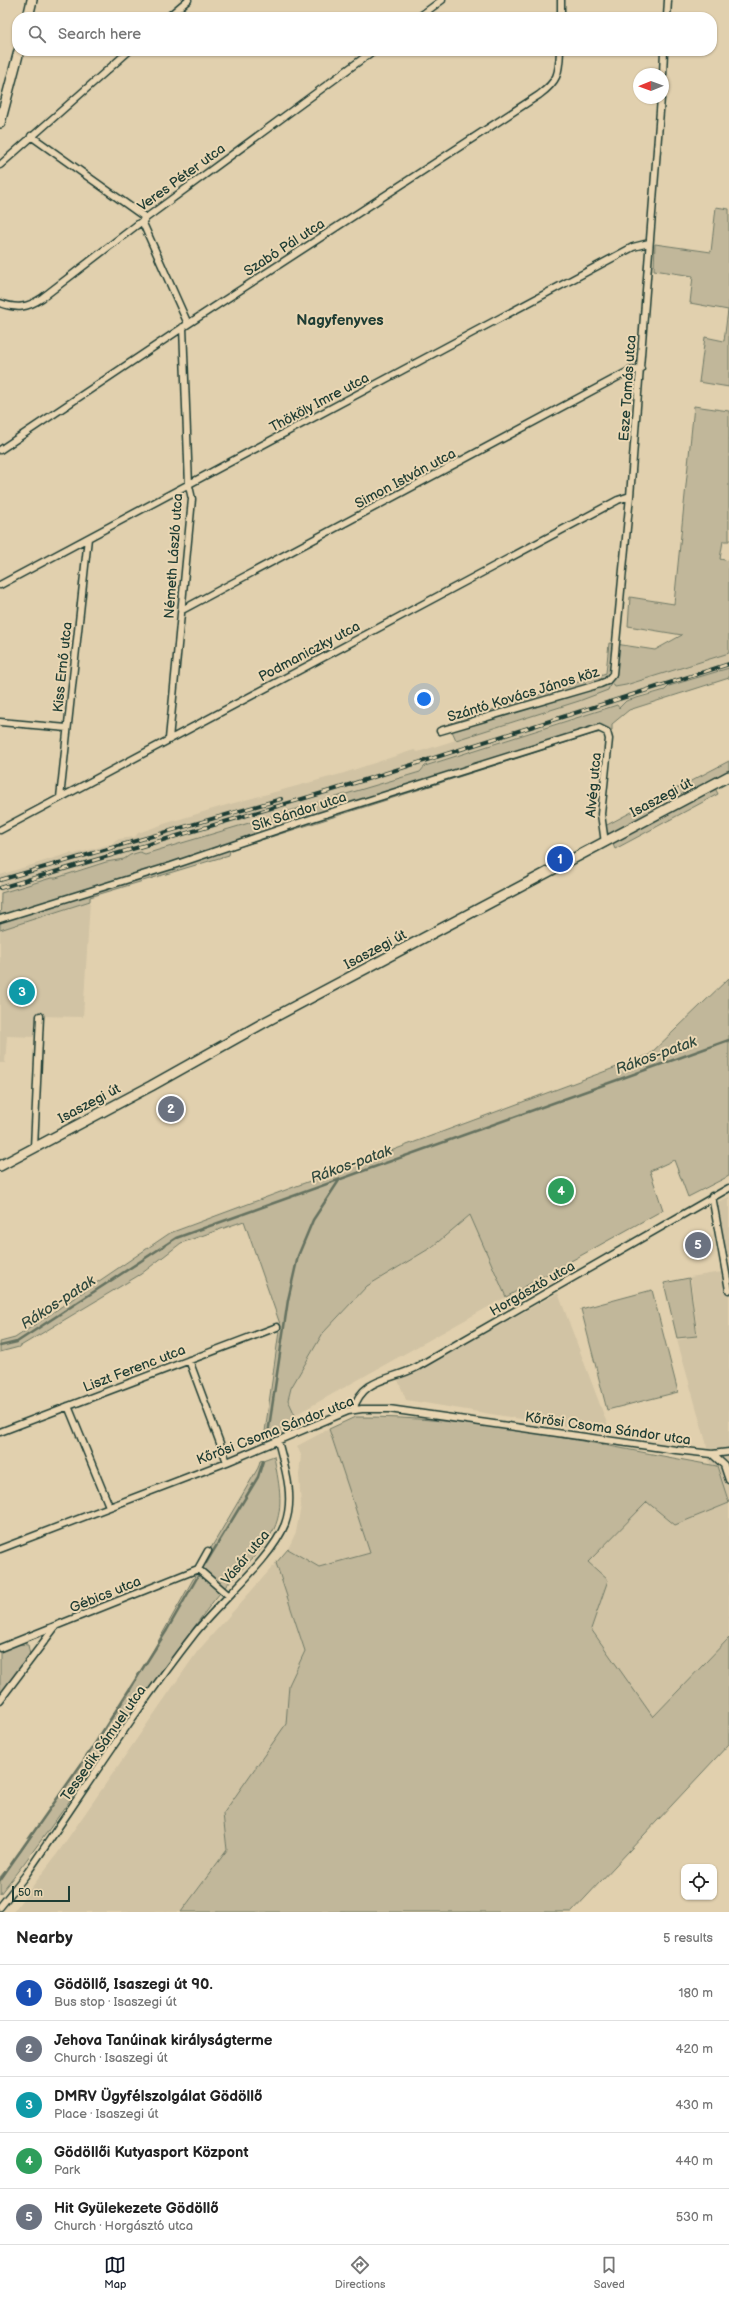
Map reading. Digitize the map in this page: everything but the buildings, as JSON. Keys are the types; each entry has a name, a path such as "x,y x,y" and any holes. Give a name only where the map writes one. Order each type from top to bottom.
{"main road":[{"path":"29,12 32,0"},
{"path":"0,123 18,56"},
{"name":"Isaszegi út","path":"0,1166 267,1021 729,776"}],"street":[{"path":"174,12 188,0"},
{"path":"426,12 442,0"},
{"path":"560,12 561,0"},
{"path":"667,12 668,0"},
{"path":"0,165 123,56"},
{"name":"Veres Péter utca","path":"0,303 21,308 33,304 144,219 366,56"},
{"name":"Szabó Pál utca","path":"0,450 185,325 539,95 555,80 560,70 560,56"},
{"path":"663,68 664,56"},
{"name":"Esze Tamás utca","path":"611,678 614,672 641,369 661,104"},
{"path":"31,136 144,219"},
{"name":"Németh László utca","path":"144,219 185,325 189,486 192,499 169,739"},
{"name":"Thököly Imre utca","path":"0,585 189,486 633,247 650,243"},
{"name":"Simon István utca","path":"182,610 629,371 641,369"},
{"name":"Podmaniczky utca","path":"0,830 169,739 630,496"},
{"name":"Kiss Ernő utca","path":"60,798 88,538"},
{"name":"Szántó Kovács János köz","path":"440,731 600,684 611,678"},
{"path":"0,722 67,728"},
{"name":"Sík Sándor utca","path":"0,919 171,866 316,817 570,736 597,729 605,730"},
{"name":"Alvég utca","path":"604,843 601,814 609,739 605,730"},
{"name":"Isaszegi út","path":"34,1148 40,1016"},
{"name":"Horgásztó utca","path":"353,1410 357,1398 368,1386 402,1374 423,1364 672,1221 712,1196 729,1188"},
{"path":"712,1196 729,1290"},
{"name":"Liszt Ferenc utca","path":"0,1432 277,1327"},
{"path":"189,1360 227,1462"},
{"path":"68,1406 109,1506"},
{"name":"Kőrösi Csoma Sándor utca","path":"0,1549 227,1462 353,1410 389,1409 712,1454 729,1452"},
{"name":"Vásár utca","path":"228,1595 269,1551 285,1523 289,1507 289,1492 278,1441"},
{"path":"712,1454 724,1465 729,1480"},
{"path":"208,1551 198,1569 228,1595"},
{"name":"Gébics utca","path":"0,1648 198,1569"},
{"name":"Tessedik Sámuel utca","path":"0,1907 25,1876 195,1633 228,1595"},
{"path":"0,1700 55,1627"}],"shaded area":[{"path":"716,207 729,209 729,387 699,382 705,337 724,341 728,310 690,303 693,276 654,270 655,244 711,252"},
{"path":"694,406 729,411 729,541 723,541 720,559 729,561 729,653 626,685 615,687 613,684 610,685 608,690 579,701 456,740 452,731 439,733 439,727 606,673 609,643 655,650 682,635 628,626 630,597 674,604"},
{"path":"729,653 729,668 669,686 665,690 646,694 626,701 619,708 617,705 542,728 481,750 425,766 420,772 327,801 145,854 140,852 130,855 124,859 106,862 75,871 72,874 56,879 51,878 0,894 0,875 70,853 74,854 111,844 119,839 135,837 138,833 223,806 341,774 414,750 418,752 579,701 613,684 616,687 626,685"},
{"path":"729,668 729,678 629,710 612,724 612,730 593,734 230,850 229,855 90,897 90,901 0,930 1,893 106,862 124,859 130,855 140,852 145,854 420,772 425,766 617,705 619,708 626,701 665,690 669,686"},
{"path":"729,761 729,782 715,788 718,794 615,849 605,826"},
{"path":"90,901 83,1017 36,1016 35,1037 7,1036 5,1063 0,1063 0,930"},
{"path":"729,978 729,1176 688,1197 674,1160 650,1171 663,1210 506,1297 470,1215 432,1247 367,1286 323,1333 291,1388 288,1400 295,1415 292,1430 264,1439 280,1324 244,1221 181,1243 141,1274 19,1347 0,1352 0,1342 15,1338 170,1233 649,1055"},
{"path":"729,1197 729,1501 717,1466 710,1465 706,1442 677,1340 698,1336 690,1277 722,1272 713,1219 715,1203"},
{"path":"470,1215 506,1297 295,1415 288,1400 291,1388 323,1333 367,1286 432,1247"},
{"path":"689,1278 697,1336 677,1338 664,1283"},
{"path":"652,1290 678,1392 607,1410 581,1309"},
{"path":"558,1293 611,1434 406,1400 398,1380"},
{"path":"355,1417 446,1421 537,1433 717,1466 729,1503 675,1525 647,1502 588,1562 608,1580 591,1629 653,1717 729,1638 729,1744 572,1912 181,1912 227,1850 223,1814 286,1724 289,1685 305,1651 276,1563 288,1549 319,1567 370,1553 329,1429"},
{"path":"329,1429 370,1553 319,1567 288,1549 296,1532 301,1506 299,1475 301,1455 297,1446"},
{"path":"274,1456 280,1493 279,1511 274,1529 264,1545 231,1580 209,1607 160,1673 47,1832 0,1894 0,1877 20,1853 128,1695 201,1565 258,1468 260,1461"},
{"path":"647,1501 675,1525 729,1503 729,1638 653,1717 591,1629 608,1580 588,1562"},
{"path":"276,1563 305,1651 289,1685 287,1724 223,1814 227,1850 181,1912 13,1912 57,1854 197,1652"},
{"path":"18,1644 28,1645 30,1655 0,1695 0,1651"}],"waterway":[{"name":"Rákos-patak","path":"0,1346 17,1342 176,1238 729,1040"},
{"path":"268,1434 288,1300 298,1256 313,1220 340,1179"},
{"path":"206,1563 258,1477 263,1461"},
{"path":"0,1880 89,1753 167,1630 198,1576"}],"railway":[{"path":"0,888 336,789 729,664"},
{"path":"0,880 281,799"}],"place":[{"name":"Gödöllő, Isaszegi út 90.","path":"560,859"},
{"name":"DMRV Ügyfélszolgálat Gödöllő","path":"22,992"},
{"name":"Jehova Tanúinak királyságterme","path":"171,1109"},
{"name":"Gödöllői Kutyasport Központ","path":"561,1191"},
{"name":"Hit Gyülekezete Gödöllő","path":"698,1245"}],"district":[{"name":"Nagyfenyves","path":"340,320"}]}
